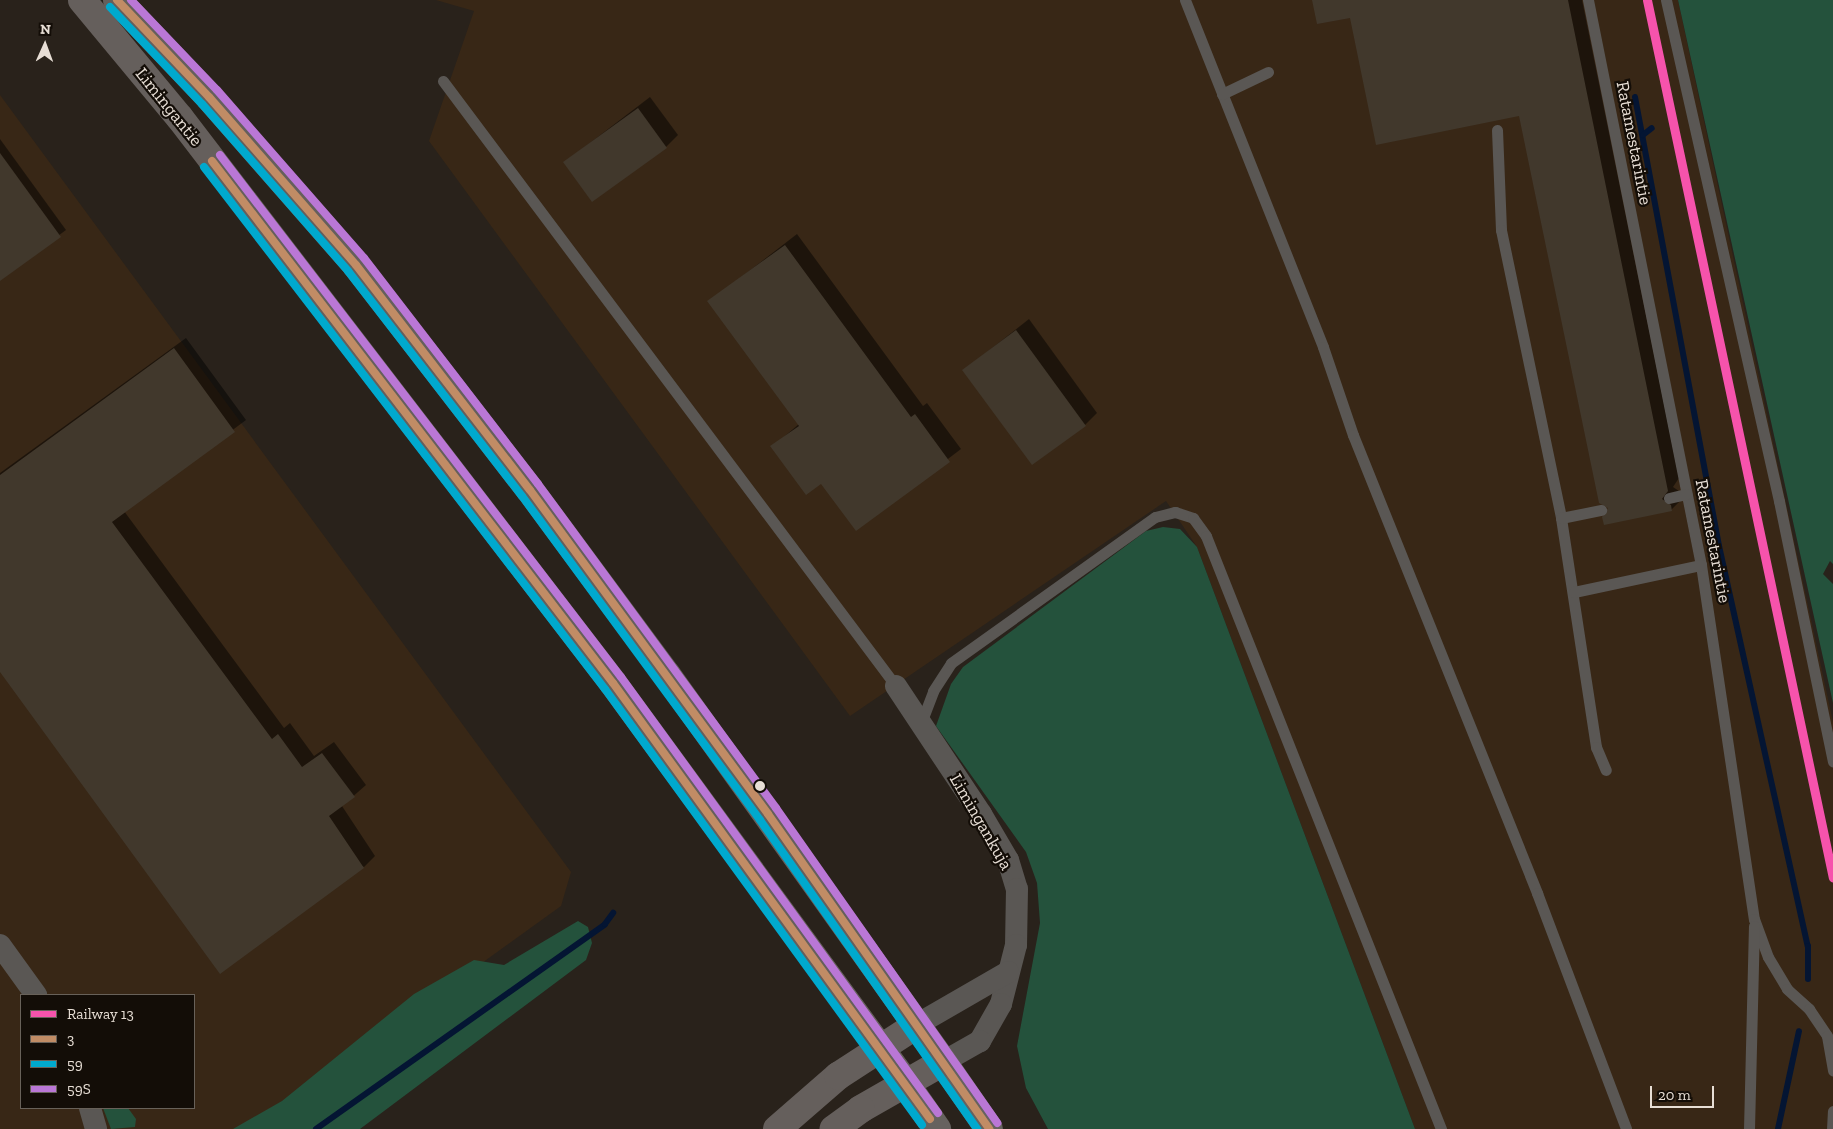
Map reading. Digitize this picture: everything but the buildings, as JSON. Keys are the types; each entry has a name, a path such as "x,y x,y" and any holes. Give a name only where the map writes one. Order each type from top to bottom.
{"main road":[{"name":"Limingantie","path":"82,0 186,126 613,683 937,1129"},
{"name":"Limingantie","path":"117,0 209,97 356,265 530,490 668,675 918,1024 989,1129"},
{"path":"777,1129 838,1076 918,1024"},
{"path":"833,1129 861,1108 943,1062"}],"street":[{"name":"Limingankuja","path":"896,686 1008,860 1017,889 1018,924 1001,1004 980,1041 943,1062"},
{"path":"0,945 35,994"},
{"path":"918,1024 1008,972"},
{"path":"90,1109 96,1129"}],"lane":[{"path":"1185,0 1323,347 1353,435 1537,893 1626,1129"},
{"name":"Ratamestarintie","path":"1588,0 1701,565 1754,920 1768,957 1787,989 1809,1009 1827,1036 1833,1070"},
{"path":"1666,0 1779,501 1833,761"},
{"path":"1222,94 1268,72"},
{"path":"443,81 896,686"},
{"path":"1497,130 1501,230 1561,518 1574,592 1578,644 1596,747 1606,770"},
{"path":"1669,498 1687,494"},
{"path":"1561,518 1600,510"},
{"path":"920,724 933,691 951,663 1155,516 1174,512 1193,518 1206,536 1441,1129"},
{"path":"1574,592 1701,565"},
{"path":"1749,1129 1754,920"},
{"path":"1832,1129 1833,1111"}],"shaded area":[{"path":"436,0 1678,0 1833,722 1833,1129 1415,1129 1197,547 1166,501 850,716 429,141 474,11"},
{"path":"0,95 571,872 561,906 252,1129 0,1129"}],"green space":[{"path":"1678,0 1833,0 1833,564 1830,561 1823,574 1833,584 1833,703"},
{"path":"1163,527 1180,529 1197,547 1415,1129 1048,1129 1026,1088 1017,1046 1040,923 1037,883 1026,852 936,726 951,684 963,667 1146,531"},
{"path":"578,921 588,927 592,943 586,960 360,1129 233,1129 282,1101 414,994 474,960 504,965"},
{"path":"103,1109 129,1109 136,1119 135,1127 111,1129"}],"waterway":[{"path":"1635,97 1719,546 1808,946 1808,979"},
{"path":"1643,135 1652,128"},
{"path":"316,1129 605,924 613,913"},
{"path":"1778,1129 1799,1031"}],"rail line":[{"name":"13","path":"1647,0 1833,878"}],"transit line":[{"name":"3","path":"117,0 209,97 356,265 530,490 768,814 989,1129"},
{"name":"59S","path":"131,0 217,90 364,258 538,484 776,808 997,1123"},
{"name":"59","path":"110,7 202,104 348,271 522,496 760,820 977,1129"},
{"name":"59S","path":"220,155 621,677 938,1113"},
{"name":"3","path":"212,161 613,683 930,1119"},
{"name":"59","path":"204,167 605,689 922,1125"}]}
